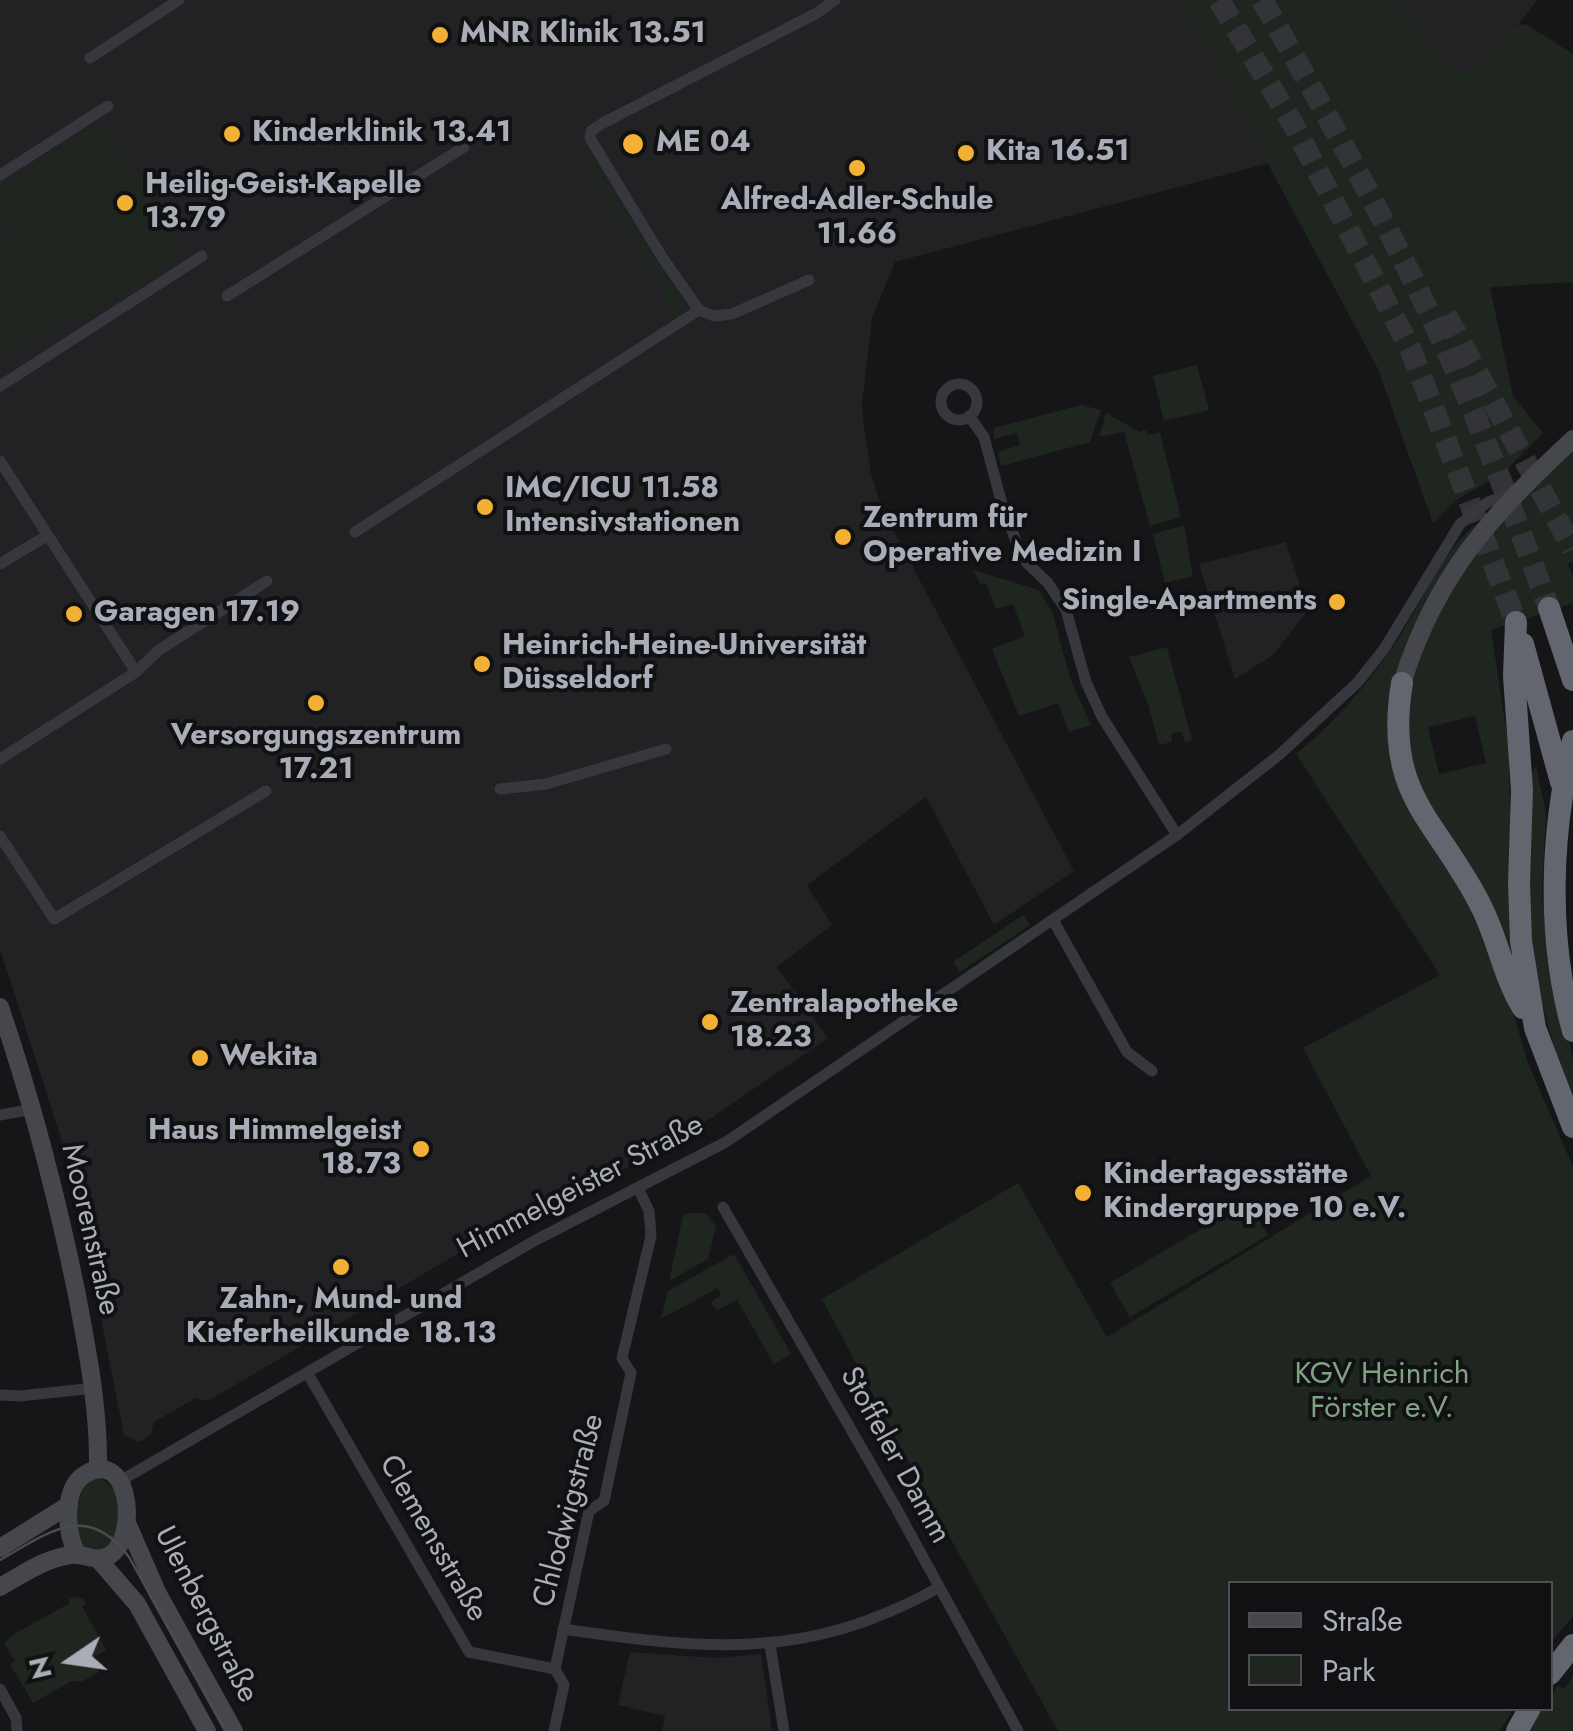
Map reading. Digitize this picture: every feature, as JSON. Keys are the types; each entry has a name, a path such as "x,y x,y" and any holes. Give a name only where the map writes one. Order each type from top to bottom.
{"highway":[{"path":"1549,608 1573,680"},
{"path":"1573,828 1516,622 1514,676 1522,790 1521,941 1536,1028 1573,1127"},
{"path":"1402,683 1397,730 1400,756 1414,801 1478,900 1514,992 1536,1028"},
{"path":"1573,741 1559,819 1555,880 1560,964 1573,1031"},
{"path":"1553,1671 1573,1646"}],"street":[{"path":"90,58 179,0"},
{"path":"808,280 732,314 714,316 700,310 591,144 591,132 835,0"},
{"path":"0,175 108,106"},
{"path":"227,296 464,147"},
{"path":"0,386 202,256"},
{"path":"355,532 700,310"},
{"path":"969,416 980,428 1019,549 1066,610 1086,682 1102,718 1176,835"},
{"name":"Himmelgeister Straße","path":"120,1481 534,1241 726,1142 1176,835 1278,755 1346,694 1384,649 1460,524 1488,502 1514,493 1573,439"},
{"path":"0,462 136,672"},
{"path":"1402,683 1441,592 1478,534 1514,493"},
{"path":"0,564 48,534"},
{"path":"0,759 136,672 158,650 266,581"},
{"path":"500,789 546,784 666,748"},
{"path":"0,836 54,919 266,792"},
{"path":"1053,920 1127,1052 1152,1071"},
{"name":"Moorenstraße","path":"0,1007 33,1109 67,1248 94,1388 98,1469"},
{"path":"0,1115 33,1109"},
{"name":"Chlodwigstraße","path":"554,1731 564,1686 555,1670 589,1510 604,1501 631,1373 622,1358 652,1222 639,1190"},
{"name":"Stoffeler Damm","path":"723,1207 896,1506 1018,1731"},
{"name":"Clemensstraße","path":"308,1374 469,1652 555,1670"},
{"path":"0,1394 19,1396 94,1388"},
{"path":"0,1587 58,1558 77,1554 98,1560 111,1555 128,1525 120,1481 113,1473 98,1469 80,1478 69,1505 71,1539 77,1554"},
{"path":"0,1548 69,1505"},
{"name":"Ulenbergstraße","path":"128,1525 157,1592 234,1731"},
{"name":"Ulenbergstraße","path":"98,1560 137,1604 207,1731"},
{"path":"564,1629 685,1644 770,1644 863,1623 938,1588"},
{"path":"770,1644 784,1731"},
{"path":"0,1690 16,1718 16,1731"}],"shaded area":[{"name":"Heinrich-Heine-Universität Düsseldorf","path":"0,0 1180,0 1269,163 895,262 872,318 862,403 871,474 882,509 1074,871 994,925 926,797 807,885 832,925 777,967 828,1038 679,1140 609,1177 525,1214 208,1401 196,1398 154,1422 151,1434 139,1442 124,1435 60,1135 0,949"},
{"path":"1389,0 1537,0 1463,97"},
{"path":"1286,542 1308,610 1273,655 1235,679 1199,564"},
{"path":"630,1652 715,1658 761,1654 772,1731 662,1731 665,1716 618,1705"}],"green space":[{"path":"1180,0 1397,0 1456,71 1471,71 1512,26 1526,24 1573,54 1573,282 1490,287 1513,396 1543,433 1503,473 1456,500 1433,523 1378,369"},
{"path":"93,128 110,133 180,244 175,260 80,320 75,314 0,361 0,244 10,238 0,222 0,189"},
{"path":"574,149 591,160 587,163 590,167 595,164 682,302 678,321 662,308 666,299"},
{"path":"1197,365 1209,410 1164,421 1153,376"},
{"path":"1081,405 1101,410 1090,442 1001,466 998,452 1020,445 1017,433 994,439 994,428"},
{"path":"1106,413 1140,432 1146,430 1148,435 1160,432 1181,517 1150,526 1124,432 1099,437"},
{"path":"1573,450 1573,561 1567,564 1573,575 1573,603 1491,630 1509,748 1512,956 1420,799 1404,719 1410,682 1426,636 1466,564 1518,502","holes":["1475,716 1486,763 1439,774 1428,727"]},
{"name":"KGV Heinrich Förster e.V.","path":"1478,523 1460,548 1391,727 1453,873 1501,972 1528,1063 1573,1167 1573,1616 1553,1640 1553,1581 1228,1581 1228,1711 1512,1711 1500,1731 1058,1731 822,1299 1018,1183 1107,1337 1371,1176 1303,1048 1440,975 1296,754 1368,681 1466,533"},
{"path":"1184,525 1193,576 1165,583 1153,534"},
{"path":"973,570 1039,590 1053,614 1070,678 1091,725 1069,732 1058,703 1019,716 992,649 1025,636 1013,604 996,609 986,583 980,584"},
{"path":"1167,647 1192,740 1185,742 1181,731 1171,734 1172,742 1159,745 1129,657"},
{"path":"1536,767 1546,812 1542,892 1548,968 1553,968 1573,1060 1573,1099 1548,1026 1533,950 1530,861 1532,772"},
{"path":"1023,915 1030,925 960,972 953,962"},
{"path":"1248,1201 1268,1235 1130,1317 1110,1283"},
{"path":"706,1213 716,1226 708,1259 669,1281 683,1216"},
{"path":"734,1254 791,1354 774,1364 737,1300 717,1311 711,1302 721,1295 718,1288 661,1319 668,1291"},
{"path":"101,1478 118,1493 118,1536 105,1551 85,1549 76,1525 77,1506 87,1481"},
{"path":"74,1597 83,1599 86,1604 82,1606 106,1650 93,1658 99,1672 83,1681 72,1681 33,1703 10,1664 15,1661 4,1643"},
{"path":"1573,1677 1573,1731 1528,1731 1541,1711 1553,1711 1553,1693 1558,1685 1564,1689"}],"tunnel":[{"path":"1219,0 1293,124 1410,348 1516,622"},
{"path":"1262,0 1377,209 1441,338 1549,608"},
{"path":"1446,315 1573,549"}],"tram line":[{"path":"0,1560 67,1527 98,1530 113,1540 129,1557 226,1731"}],"place":[{"name":"MNR Klinik 13.51","path":"440,35"},
{"name":"Kinderklinik 13.41","path":"232,134"},
{"name":"ME 04","path":"633,144"},
{"name":"Kita 16.51","path":"966,153"},
{"name":"Alfred-Adler-Schule 11.66","path":"857,168"},
{"name":"Heilig-Geist-Kapelle 13.79","path":"125,203"},
{"name":"IMC/ICU 11.58 Intensivstationen","path":"485,507"},
{"name":"Zentrum für Operative Medizin I","path":"843,537"},
{"name":"Single-Apartments","path":"1337,602"},
{"name":"Garagen 17.19","path":"74,614"},
{"name":"Heinrich-Heine-Universität Düsseldorf","path":"482,664"},
{"name":"Versorgungszentrum 17.21","path":"316,703"},
{"name":"Zentralapotheke 18.23","path":"710,1022"},
{"name":"Wekita","path":"200,1058"},
{"name":"Haus Himmelgeist 18.73","path":"421,1149"},
{"name":"Kindertagesstätte Kindergruppe 10 e.V.","path":"1083,1193"},
{"name":"Zahn-, Mund- und Kieferheilkunde 18.13","path":"341,1267"}]}
